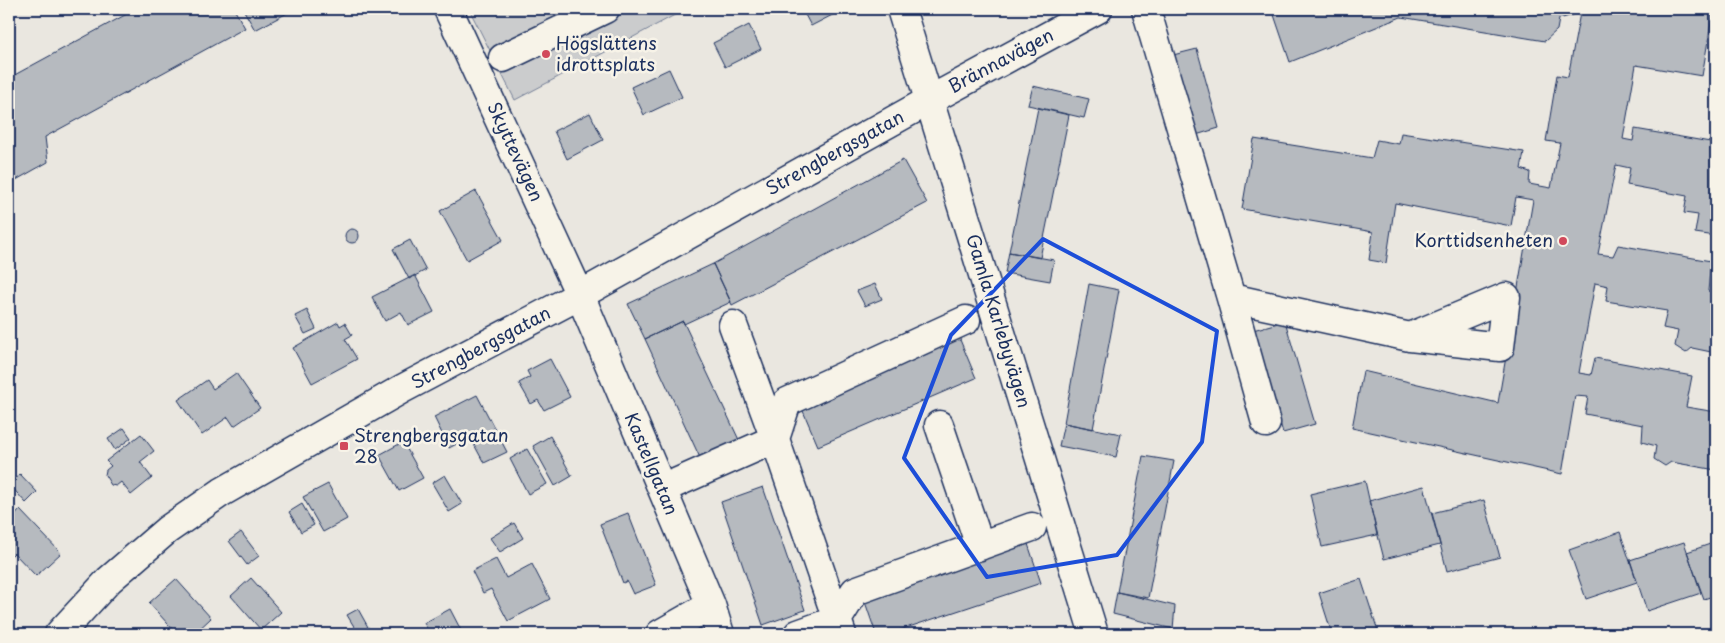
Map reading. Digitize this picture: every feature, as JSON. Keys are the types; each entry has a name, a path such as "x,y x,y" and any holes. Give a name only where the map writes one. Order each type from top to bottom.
{"street":[{"name":"Skyttevägen","path":"448,9 580,295"},
{"path":"503,58 605,9"},
{"name":"Gamla Karlebyvägen","path":"900,9 930,100 1094,634"},
{"name":"Brännavägen","path":"930,100 1098,9"},
{"path":"1146,9 1232,298 1266,423"},
{"name":"Strengbergsgatan","path":"59,634 116,573 167,530 222,492 402,390 580,295 930,100"},
{"name":"Kastellgatan","path":"580,295 711,605 720,634"},
{"path":"1232,298 1410,337"},
{"path":"662,489 775,439 787,402 966,320"},
{"path":"733,325 775,439 839,627"},
{"path":"939,425 980,546"},
{"path":"839,627 855,590 1032,527"},
{"path":"660,634 711,605"},
{"path":"798,634 839,627"}],"highlighted area":[{"path":"1043,239 1217,331 1202,442 1117,555 987,577 904,458 951,335"}],"shaded area":[{"name":"Högslättens idrottsplats","path":"469,9 686,9 515,100"}],"building":[{"path":"136,9 234,9 245,28 45,137 48,162 9,184 9,78"},
{"path":"243,9 295,9 255,30"},
{"path":"802,9 844,9 811,26"},
{"name":"Korttidsenheten","path":"1272,9 1702,9 1713,11 1702,76 1636,65 1623,139 1633,141 1635,129 1716,143 1716,236 1695,233 1698,215 1684,213 1687,196 1627,185 1630,168 1616,165 1598,254 1613,256 1618,245 1711,261 1708,291 1716,293 1716,353 1692,348 1686,353 1675,346 1678,331 1663,328 1667,311 1606,301 1608,286 1595,283 1579,373 1591,375 1595,358 1692,376 1686,407 1716,412 1716,470 1671,462 1665,466 1654,459 1656,446 1642,442 1643,425 1585,414 1588,397 1575,396 1562,474 1352,428 1363,371 1498,403 1533,200 1516,197 1511,226 1395,203 1386,263 1369,260 1373,232 1242,209 1254,139 1372,158 1377,140 1399,144 1401,133 1524,152 1521,169 1530,172 1529,184 1551,188 1560,143 1546,141 1557,75 1568,77 1580,13 1559,19 1557,30 1545,41 1401,17 1290,62"},
{"path":"749,25 761,49 725,67 713,43"},
{"path":"1197,49 1219,128 1196,135 1173,55"},
{"path":"669,69 682,97 644,115 631,87"},
{"path":"1033,86 1089,99 1084,118 1028,105"},
{"path":"1038,108 1069,115 1040,258 1009,252"},
{"path":"590,113 603,140 567,159 554,131"},
{"path":"903,160 927,203 732,305 713,264"},
{"path":"476,191 503,240 467,260 440,211"},
{"path":"349,229 355,229 359,236 355,243 349,243 345,239 345,233"},
{"path":"410,240 426,270 409,279 393,249"},
{"path":"1009,252 1054,260 1050,281 1005,273"},
{"path":"713,264 731,302 684,324 683,321 645,339 628,304"},
{"path":"415,275 434,312 408,325 401,312 385,321 372,297"},
{"path":"875,284 882,299 865,306 857,291"},
{"path":"1089,284 1119,290 1093,429 1064,423"},
{"path":"307,310 316,329 305,334 295,316"},
{"path":"683,321 740,442 701,460 645,339"},
{"path":"1285,321 1315,424 1283,433 1253,330"},
{"path":"338,322 340,326 345,323 352,335 345,339 357,359 312,383 293,348"},
{"path":"958,335 976,378 818,446 800,404"},
{"path":"550,359 570,397 544,410 538,400 531,404 519,383 530,377 527,371"},
{"path":"236,373 260,408 234,426 228,417 202,435 178,400 207,380 213,389"},
{"path":"477,395 507,452 484,463 470,437 449,448 434,417"},
{"path":"1064,423 1121,434 1116,457 1059,446"},
{"path":"124,428 131,438 115,450 108,439"},
{"path":"141,434 154,451 140,462 152,478 131,495 121,482 116,486 111,485 105,475 106,470 111,466 106,461"},
{"path":"550,436 572,476 555,486 533,446"},
{"path":"403,442 423,478 399,491 379,455"},
{"path":"527,449 547,484 528,494 510,459"},
{"path":"1143,456 1174,461 1148,598 1117,592"},
{"path":"20,474 37,492 26,503 9,484"},
{"path":"445,475 462,504 449,512 432,483"},
{"path":"1365,481 1377,535 1322,547 1310,494"},
{"path":"328,484 347,519 323,532 303,497"},
{"path":"1424,486 1440,545 1384,559 1369,501"},
{"path":"763,487 805,610 763,625 721,502"},
{"path":"1484,500 1500,557 1447,571 1432,513"},
{"path":"302,504 314,525 301,532 289,512"},
{"path":"20,510 61,553 36,576 14,553 9,558 9,522"},
{"path":"628,513 656,585 633,594 627,581 623,583 600,524"},
{"path":"514,523 523,538 500,552 490,538"},
{"path":"241,532 259,556 247,565 229,541"},
{"path":"1620,532 1637,582 1586,599 1569,550"},
{"path":"1027,541 1041,583 888,634 876,634 863,596"},
{"path":"1684,542 1701,593 1647,611 1630,560"},
{"path":"1716,542 1716,595 1704,599 1687,552"},
{"path":"496,559 506,578 532,564 550,599 508,621 491,589 483,593 472,571"},
{"path":"251,578 281,612 261,630 231,596"},
{"path":"176,579 211,618 194,634 177,634 149,603"},
{"path":"1361,579 1379,634 1332,634 1319,593"},
{"path":"1117,592 1175,606 1173,629 1113,614"},
{"path":"358,609 368,627 358,633 347,615"},
{"path":"450,609 463,634 430,634 424,623"}],"place":[{"name":"Högslättens idrottsplats","path":"546,54"},
{"name":"Korttidsenheten","path":"1563,241"},
{"name":"Strengbergsgatan 28","path":"344,446"}]}
